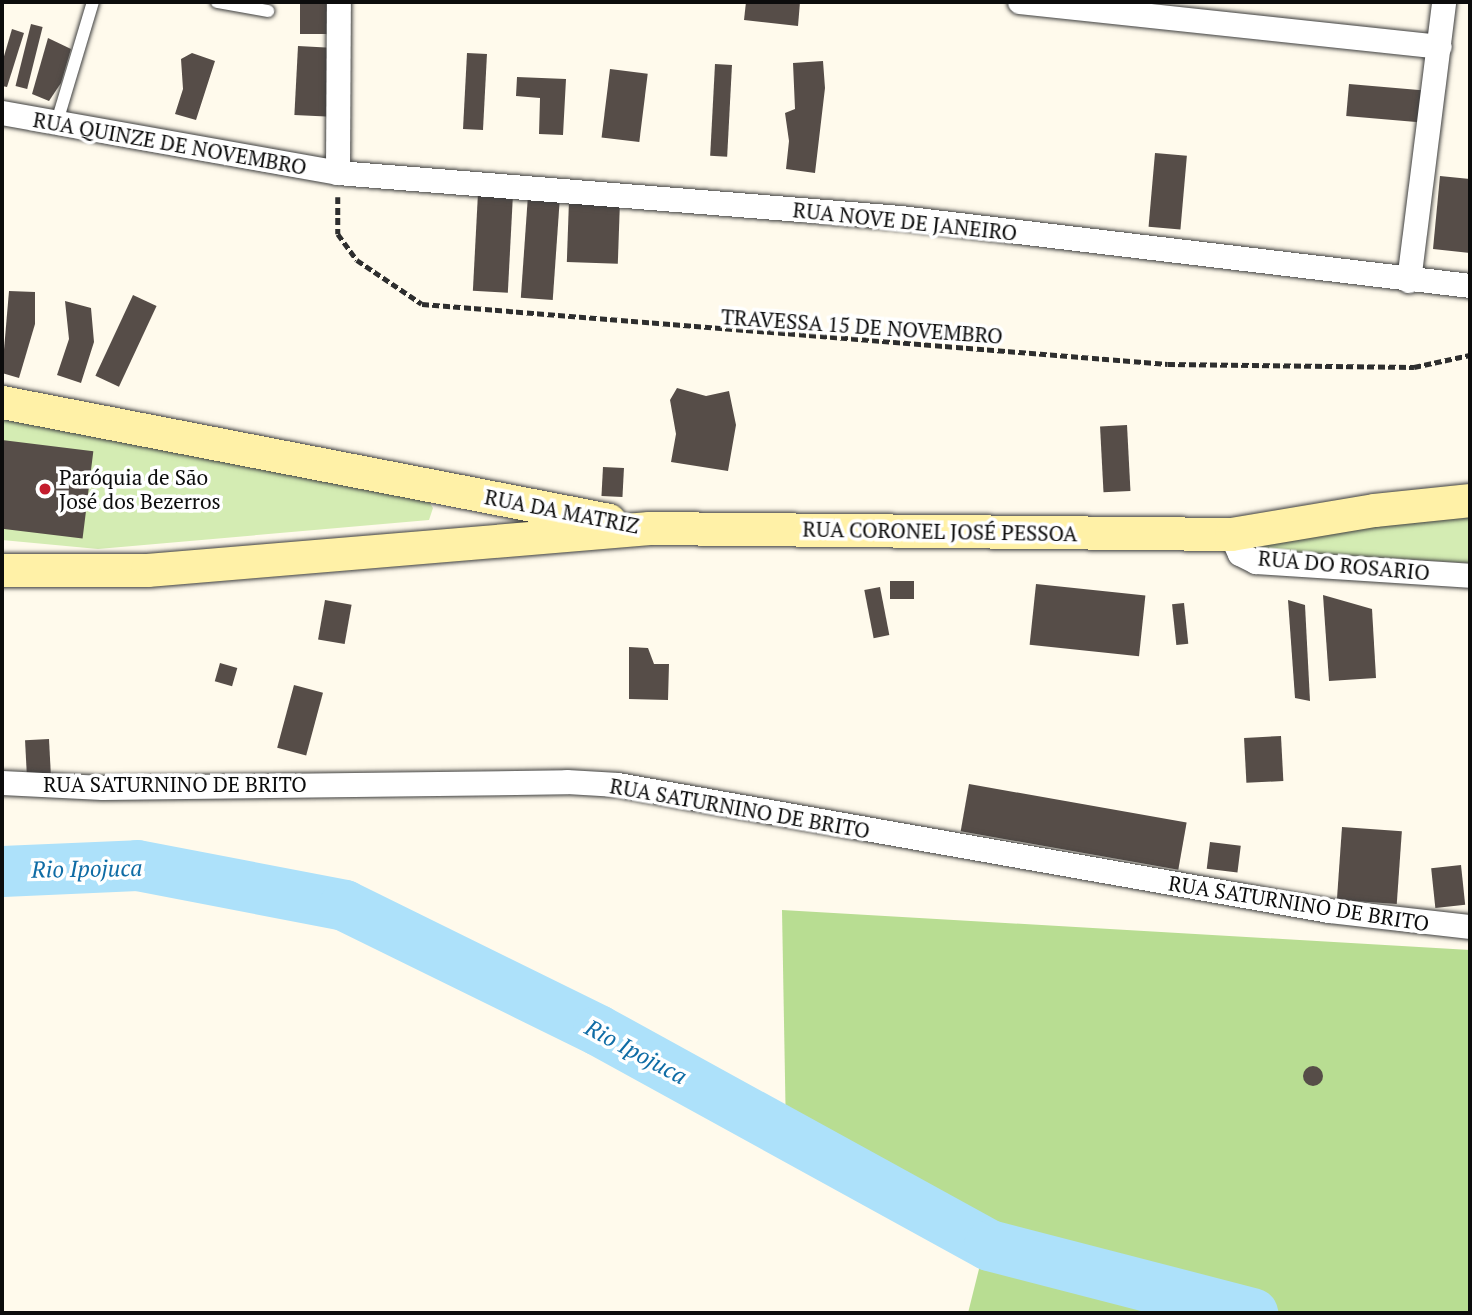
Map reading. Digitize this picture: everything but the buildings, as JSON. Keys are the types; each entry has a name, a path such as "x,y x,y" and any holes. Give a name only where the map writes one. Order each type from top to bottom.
{"main road":[{"name":"RUA DA MATRIZ","path":"2,402 649,528"},
{"name":"RUA CORONEL JOSÉ PESSOA","path":"649,528 1231,534 1374,510 1470,500"},
{"name":"RUA DA MATRIZ","path":"2,570 147,570 649,528"}],"street":[{"path":"338,173 339,2"},
{"path":"1020,2 1440,47"},
{"path":"1409,281 1444,2"},
{"name":"RUA QUINZE DE NOVEMBRO","path":"2,113 56,125 338,173"},
{"name":"RUA NOVE DE JANEIRO","path":"338,173 901,218 1409,281 1470,286"},
{"name":"RUA DO ROSARIO","path":"1231,534 1240,554 1256,562 1470,576"},
{"name":"RUA SATURNINO DE BRITO","path":"2,783 103,788 567,782 618,785 1329,911 1470,928"}],"lane":[{"path":"56,125 93,2"},
{"path":"217,2 268,11"}],"path":[{"name":"TRAVESSA 15 DE NOVEMBRO","path":"338,173 338,234 357,260 422,304 1168,364 1414,367 1470,355"}],"green space":[{"path":"2,406 425,496 433,508 429,520 98,549 2,540"},
{"path":"1470,499 1470,563 1262,550 1256,541"},
{"path":"782,910 1470,950 1470,1313 1282,1313 1110,1277 786,1134"},
{"path":"980,1265 1170,1313 968,1313"}],"waterway":[{"name":"Rio Ipojuca","path":"2,871 137,865 344,905 598,1030 989,1245 1252,1313"}],"place":[{"name":"Paróquia de São José dos Bezerros","path":"45,489"}]}
